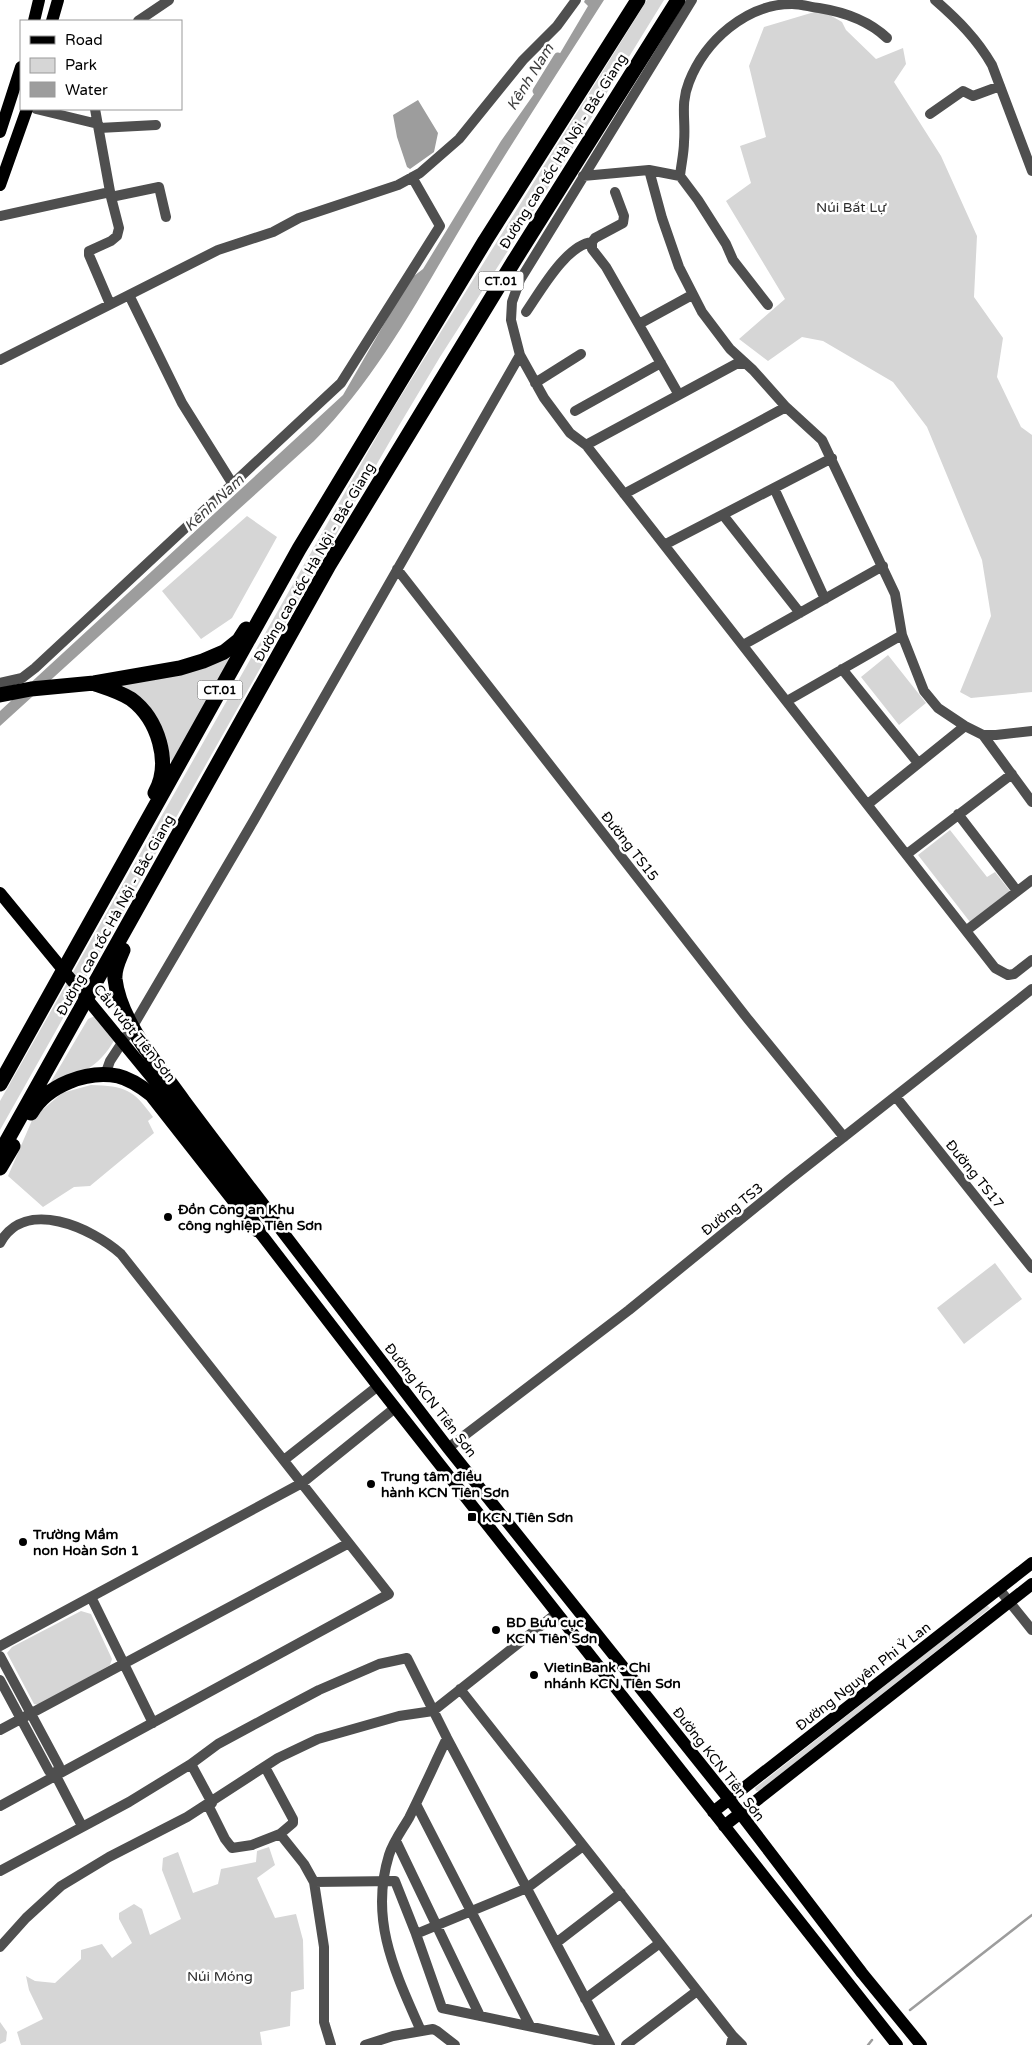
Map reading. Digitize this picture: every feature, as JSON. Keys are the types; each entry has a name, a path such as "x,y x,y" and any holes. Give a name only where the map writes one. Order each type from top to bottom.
{"highway":[{"name":"Đường cao tốc Hà Nội - Bắc Giang","path":"0,1084 299,549 485,241 638,0"},
{"name":"Đường cao tốc Hà Nội - Bắc Giang","path":"0,1153 329,565 514,260 678,0"},
{"path":"1,691 94,683 188,666 224,652 239,640 331,481 395,390"},
{"path":"272,1218 154,1060 133,1026 119,997 115,968 128,940 298,634 329,565"},
{"path":"51,994 85,918 156,790 162,770 158,736 140,707 130,698 94,683"},
{"path":"0,1168 34,1108 46,1094 57,1087 91,1076 119,1077 138,1085 152,1095 258,1230"}],"main road":[{"path":"34,20 39,0"},
{"path":"52,20 58,0"},
{"path":"0,132 20,70"},
{"path":"0,185 27,110"},
{"name":"Cầu vượt Tiên Sơn","path":"0,893 170,1100 241,1194"},
{"path":"241,1194 258,1230 378,1386 897,2045"},
{"name":"Đường KCN Tiên Sơn","path":"241,1194 272,1218 448,1448 740,1813 921,2045"},
{"path":"435,1459 448,1448"},
{"name":"Đường Nguyên Phi Ỷ Lan","path":"713,1812 1032,1563"},
{"path":"724,1826 1032,1584"}],"street":[{"path":"139,20 169,0"},
{"path":"0,360 218,250 273,232 300,218 398,185 420,173 459,139 523,60 557,26 576,0"},
{"path":"692,0 520,280 512,302 511,320 520,355 535,383 570,433 586,446 996,968 1008,975 1014,974 1032,960"},
{"path":"935,0 977,40 992,65 1032,170"},
{"path":"680,176 684,142 683,103 689,82 702,58 721,34 743,18 768,7 800,5 839,11 863,21 887,38"},
{"path":"930,114 963,91 973,96 1000,86"},
{"path":"40,110 98,126 156,126"},
{"path":"95,110 110,195 119,228 117,236 111,241 89,251 89,256 110,304"},
{"path":"583,176 649,170 680,176 726,244 733,260 768,305"},
{"path":"649,170 662,218 679,267 692,295 725,343 744,364 753,370 786,407 822,440 832,458 895,594 902,635 924,691 938,708 965,726 983,735 1032,731"},
{"path":"1,691 35,668 341,383 440,226 412,177"},
{"path":"0,216 159,187 166,217"},
{"path":"526,312 559,265 578,247 592,242 595,238 624,223 624,216 615,192"},
{"path":"592,242 592,249 606,267 679,395"},
{"path":"129,295 182,403 232,483"},
{"path":"639,324 692,295"},
{"path":"535,383 581,354"},
{"path":"105,1075 110,1061 133,1026 254,820 520,355"},
{"path":"575,411 661,363"},
{"path":"586,446 736,364 744,364"},
{"path":"624,494 786,407"},
{"path":"664,545 832,458"},
{"path":"774,488 825,599"},
{"path":"723,515 800,613"},
{"path":"743,645 883,566"},
{"name":"Đường TS15","path":"397,569 747,1018 844,1137"},
{"path":"787,701 902,635"},
{"path":"842,669 918,763"},
{"path":"868,804 965,726"},
{"path":"983,735 1032,802"},
{"path":"908,854 1012,774"},
{"path":"958,814 1017,891"},
{"path":"967,930 1032,880"},
{"name":"Đường TS3","path":"448,1448 629,1310 1032,989"},
{"name":"Đường TS17","path":"896,1097 1032,1268"},
{"path":"0,1242 15,1224 26,1220 74,1225 107,1241 121,1254 389,1594 0,1806"},
{"path":"284,1460 378,1386"},
{"path":"0,1646 302,1483 396,1408"},
{"path":"0,1730 349,1543"},
{"path":"999,1589 1032,1630"},
{"path":"91,1597 153,1723"},
{"path":"0,1947 26,1918 62,1886 109,1857 210,1804 265,1767 318,1739 399,1716 433,1711 557,1613"},
{"path":"0,1656 58,1766 56,1776"},
{"path":"0,1871 129,1802 191,1764 218,1744 319,1690 378,1664 407,1658 447,1738 610,2044"},
{"path":"0,1680 49,1771 56,1776 82,1826"},
{"path":"460,1689 660,1943 732,2040 742,2045"},
{"path":"421,2030 404,1993 387,1948 381,1903 382,1881 389,1853 416,1804 447,1738"},
{"path":"191,1764 225,1839 232,1848 252,1845 280,1834 293,1823 293,1818 265,1767"},
{"path":"416,1804 530,2026"},
{"path":"280,1834 304,1864 314,1882 324,1947 324,2022 331,2045"},
{"path":"396,1841 480,2016"},
{"path":"416,1934 527,1888 583,1846"},
{"path":"314,1882 395,1881 442,2008 610,2044"},
{"path":"556,1943 621,1893"},
{"path":"585,1999 660,1943"},
{"path":"626,2045 697,1991"},
{"path":"365,2045 380,2039 421,2030 437,2030 454,2045"}],"green space":[{"path":"647,0 664,0 550,185 440,357 397,429 0,1130 0,1101 386,420"},
{"name":"Núi Bất Lự","path":"821,10 842,22 846,30 876,59 903,48 906,64 894,82 941,156 977,236 974,297 1003,338 997,377 1021,427 1032,435 1032,692 971,698 960,692 991,616 982,560 927,427 893,382 823,341 802,337 768,361 739,339 785,299 726,201 751,183 740,146 766,137 749,66 764,27"},
{"path":"247,516 277,537 232,618 201,639 162,591"},
{"path":"240,647 172,768 166,739 157,718 143,701 119,683"},
{"path":"888,655 926,703 899,725 861,677"},
{"path":"950,830 987,877 995,872 1010,891 970,922 918,855"},
{"path":"95,1016 115,1039 102,1058 95,1064 79,1073 49,1085 88,1019"},
{"path":"91,1085 112,1086 134,1095 153,1117 148,1121 154,1133 90,1186 74,1187 43,1207 8,1176 33,1118 62,1093"},
{"path":"995,1263 1022,1299 964,1344 937,1308"},
{"path":"987,1605 990,1608 963,1630 759,1791 756,1791 755,1788"},
{"path":"81,1611 91,1614 112,1659 110,1665 40,1705 34,1704 7,1653 12,1647"},
{"name":"Núi Móng","path":"269,1847 275,1865 257,1878 275,1918 296,1914 303,1940 304,1989 291,1992 290,2026 260,2032 262,2045 21,2045 17,2032 43,2019 29,1990 26,1976 35,1981 55,1983 81,1959 81,1950 102,1944 112,1958 132,1943 119,1919 119,1913 134,1904 142,1909 150,1935 181,1919 162,1870 163,1858 178,1852 193,1893 218,1884 221,1869 256,1862 257,1851"},
{"path":"0,2022 7,2032 6,2041 0,2044"}],"water":[{"name":"Kênh Nam","path":"585,0 604,0 502,160 398,332 359,389 314,441 0,726 0,711 343,395 410,279 423,269 501,141 546,77 588,6 584,2"},
{"path":"418,100 438,133 434,152 410,169 407,167 397,137 393,115"}],"waterway":[{"name":"Kênh Nam","path":"537,91 558,57"},
{"path":"910,2010 1032,1915"},
{"path":"868,2045 872,2040"}],"place":[{"name":"Đồn Công an Khu công nghiệp Tiên Sơn","path":"168,1217"},
{"name":"Trung tâm điều hành KCN Tiên Sơn","path":"371,1484"},
{"name":"KCN Tiên Sơn","path":"472,1517"},
{"name":"Trường Mầm non Hoàn Sơn 1","path":"23,1542"},
{"name":"BD Bưu cục KCN Tiên Sơn","path":"496,1630"},
{"name":"VietinBank - Chi nhánh KCN Tiên Sơn","path":"534,1675"}]}
